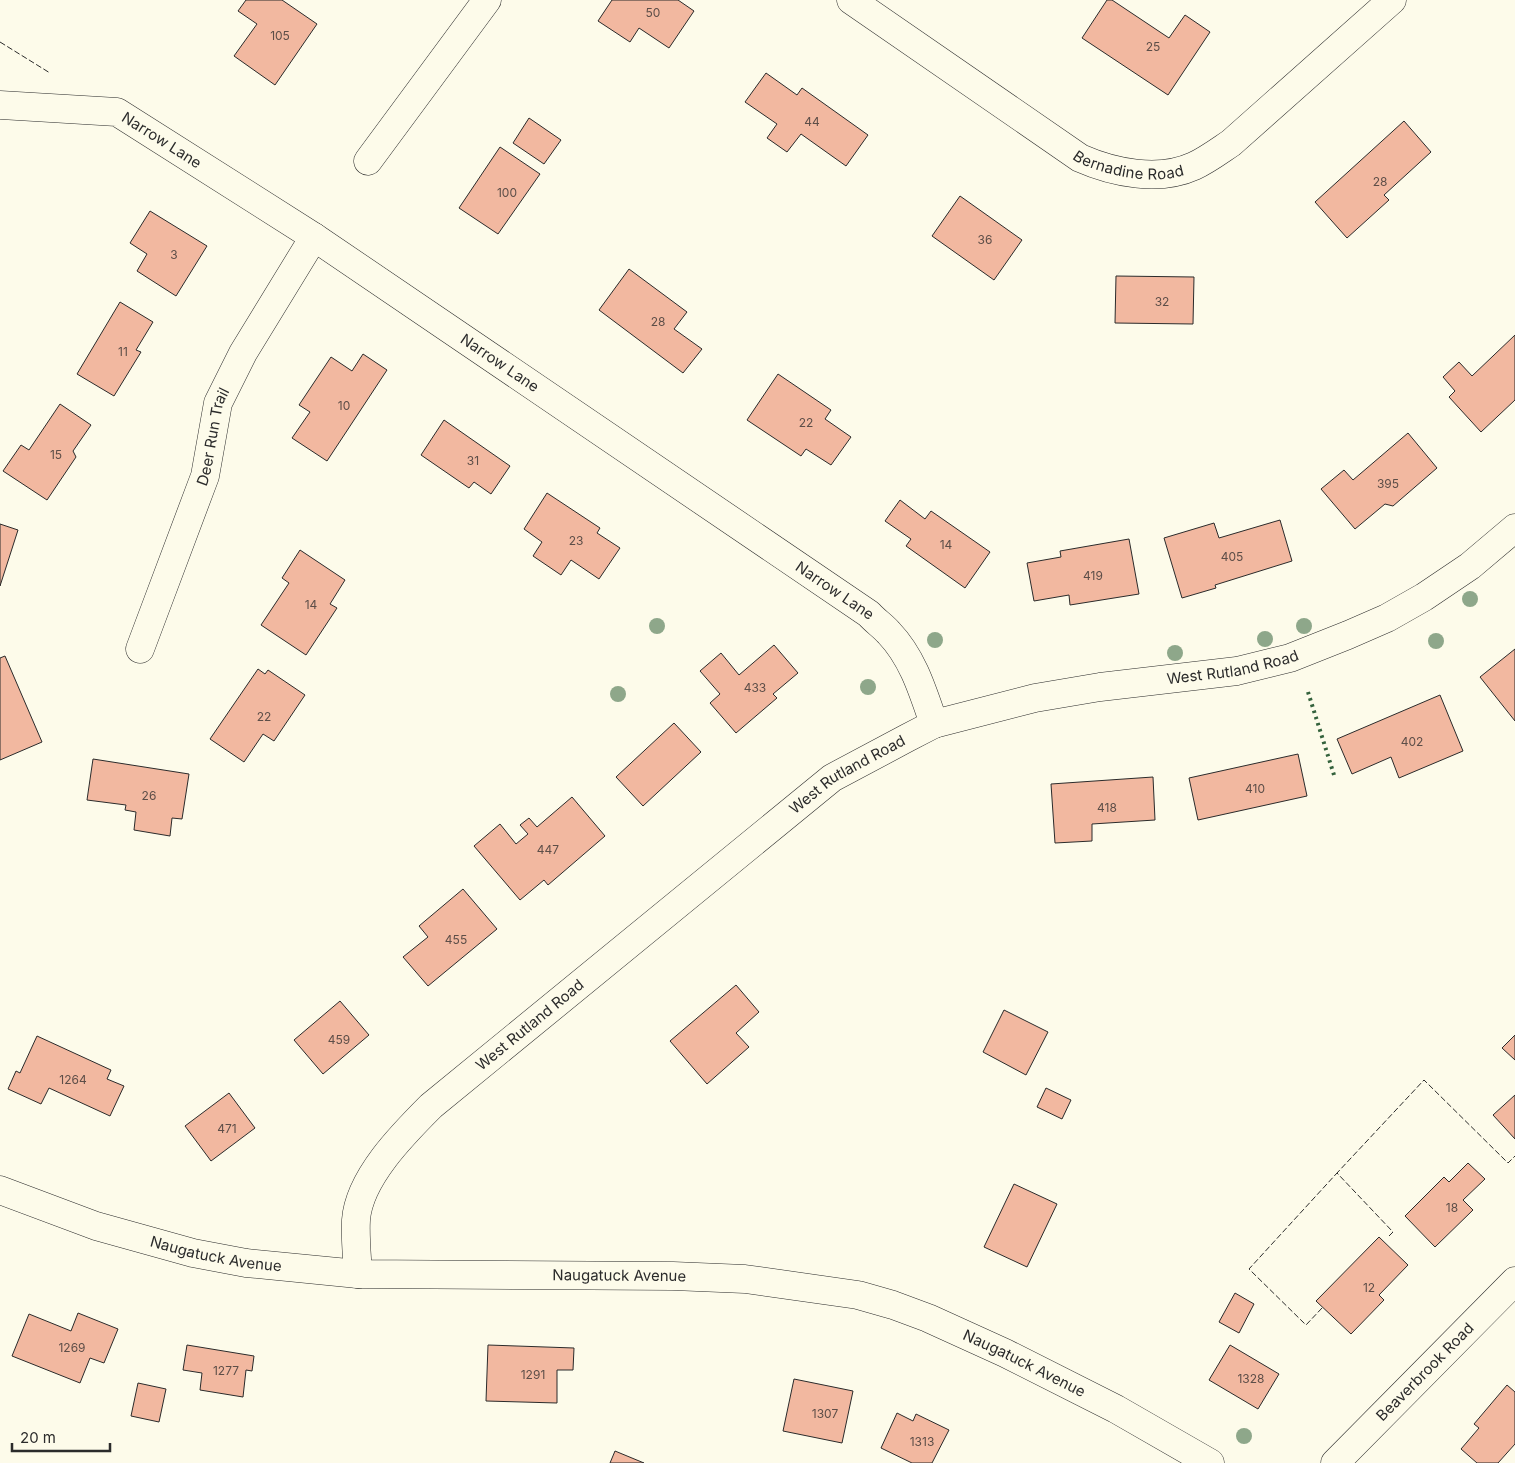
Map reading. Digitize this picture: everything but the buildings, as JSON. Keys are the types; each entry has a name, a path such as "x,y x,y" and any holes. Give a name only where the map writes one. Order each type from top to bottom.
{"street":[{"path":"368,162 487,0"},
{"name":"Bernadine Road","path":"851,0 1080,158 1100,167 1148,174 1172,172 1193,166 1213,156 1231,143 1392,0"},
{"name":"Narrow Lane","path":"0,105 117,112 314,237 868,614 890,634 907,657 920,684 934,724"},
{"name":"Deer Run Trail","path":"140,649 205,476 218,403 243,353 314,237"},
{"name":"West Rutland Road","path":"358,1274 356,1220 363,1196 378,1168 395,1145 431,1106 832,778 934,724 1035,698 1100,687 1237,671 1290,658 1348,636 1387,618 1424,597 1470,566 1515,528"},
{"name":"Naugatuck Avenue","path":"0,1190 96,1226 193,1253 246,1263 358,1274 745,1279 858,1295 894,1305 928,1318 996,1349 1116,1409 1210,1463"},
{"name":"Beaverbrook Road","path":"1335,1463 1515,1282"}],"hedge":[{"path":"1308,692 1334,775"}],"fence":[{"path":"0,42 50,73"},
{"path":"1389,1236 1393,1232 1337,1173 1424,1080 1508,1163 1515,1156"},
{"path":"1322,1308 1306,1325 1249,1269 1337,1173"}]}
